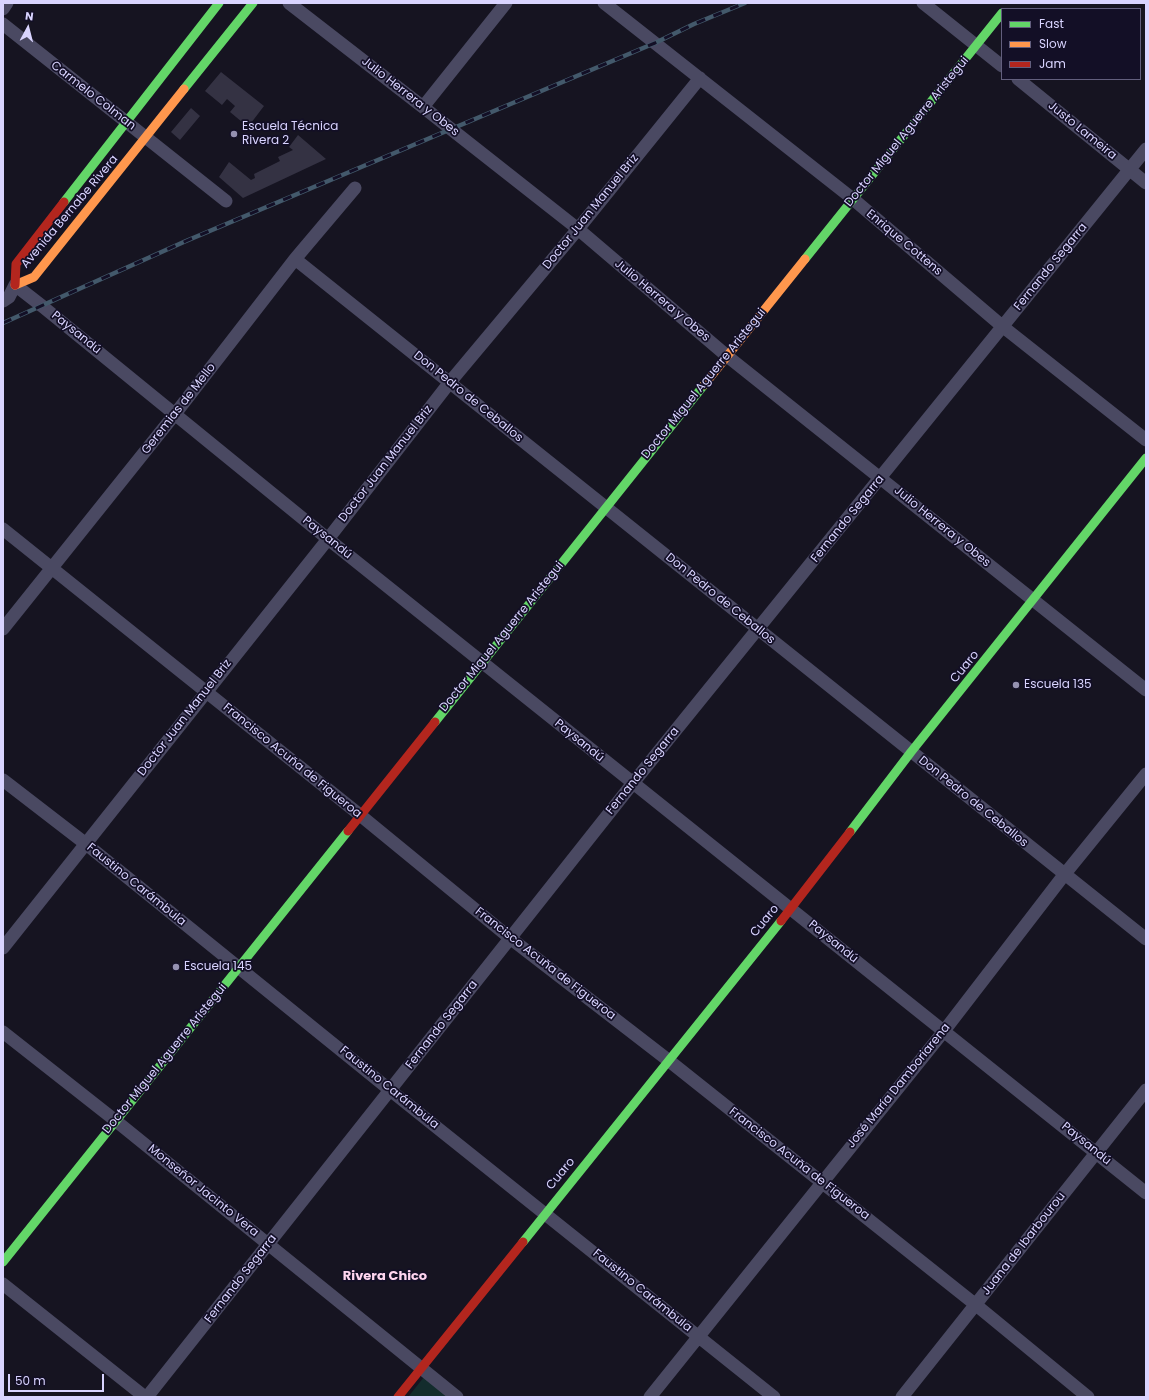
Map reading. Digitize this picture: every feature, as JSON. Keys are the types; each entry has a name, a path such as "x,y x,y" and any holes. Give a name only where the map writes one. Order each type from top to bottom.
{"street":[{"path":"3,9 8,3"},
{"name":"Avenida Bernabe Rivera","path":"219,3 16,264 12,283 34,277 253,3"},
{"name":"Julio Herrera y Obes","path":"289,3 578,229 727,356 1146,690"},
{"path":"423,107 506,3"},
{"name":"Enrique Cottens","path":"604,3 853,199 1002,326 1146,440"},
{"path":"923,3 1001,65"},
{"name":"Doctor Miguel Aguerre Aristegui","path":"3,1262 1001,14"},
{"name":"Carmelo Colman","path":"3,24 226,201"},
{"name":"Doctor Juan Manuel Briz","path":"3,948 328,539 450,382 578,229 700,78"},
{"name":"Justo Lameira","path":"1019,80 1146,183"},
{"name":"Fernando Segarra","path":"146,1397 632,784 1146,149"},
{"name":"Geremias de Mello","path":"3,629 175,414 295,259 355,188"},
{"name":"Don Pedro de Ceballos","path":"295,259 1146,939"},
{"path":"3,301 9,297 12,283"},
{"name":"Paysandú","path":"12,283 632,784 791,908 1146,1193"},
{"name":"Cuaro","path":"398,1397 791,908 911,752 1146,458"},
{"name":"Francisco Acuña de Figueroa","path":"3,529 360,815 510,938 668,1060 822,1182 1088,1397"},
{"name":"José María Damboriarena","path":"650,1397 944,1031 1064,875 1146,774"},
{"name":"Faustino Carámbula","path":"3,780 86,844 390,1090 774,1397"},
{"name":"Monseñor Jacinto Vera","path":"3,1032 116,1121 457,1397"},
{"name":"Juana de Ibarbourou","path":"902,1397 1146,1090"},
{"path":"3,1284 146,1397"}],"green space":[{"path":"424,1377 448,1397 408,1397"}],"building":[{"path":"221,72 264,106 248,127 230,112 235,106 227,99 222,105 205,91"},
{"path":"191,108 200,116 180,140 171,132"},
{"path":"298,135 326,159 243,198 219,177 229,162 251,180 255,178 254,174 280,161 278,157 293,150 289,147"}],"railway":[{"path":"3,323 186,241 655,43 694,24 745,3"}],"traffic: fast":[{"path":"64,202 219,3"},
{"path":"184,89 253,3"},
{"path":"805,259 1001,14"},
{"path":"435,722 704,385"},
{"path":"850,832 911,752 1146,458"},
{"path":"3,1262 348,831"},
{"path":"523,1242 781,921"}],"traffic: slow":[{"path":"15,285 34,277 184,89"},
{"path":"704,385 805,259"}],"traffic: jam":[{"path":"15,285 16,264 64,202"},
{"path":"348,831 435,722"},
{"path":"781,921 850,832"},
{"path":"398,1397 523,1242"}],"place":[{"name":"Escuela Técnica Rivera 2","path":"234,134"},
{"name":"Escuela 135","path":"1016,685"},
{"name":"Escuela 145","path":"176,967"}],"district":[{"name":"Rivera Chico","path":"385,1277"}]}
